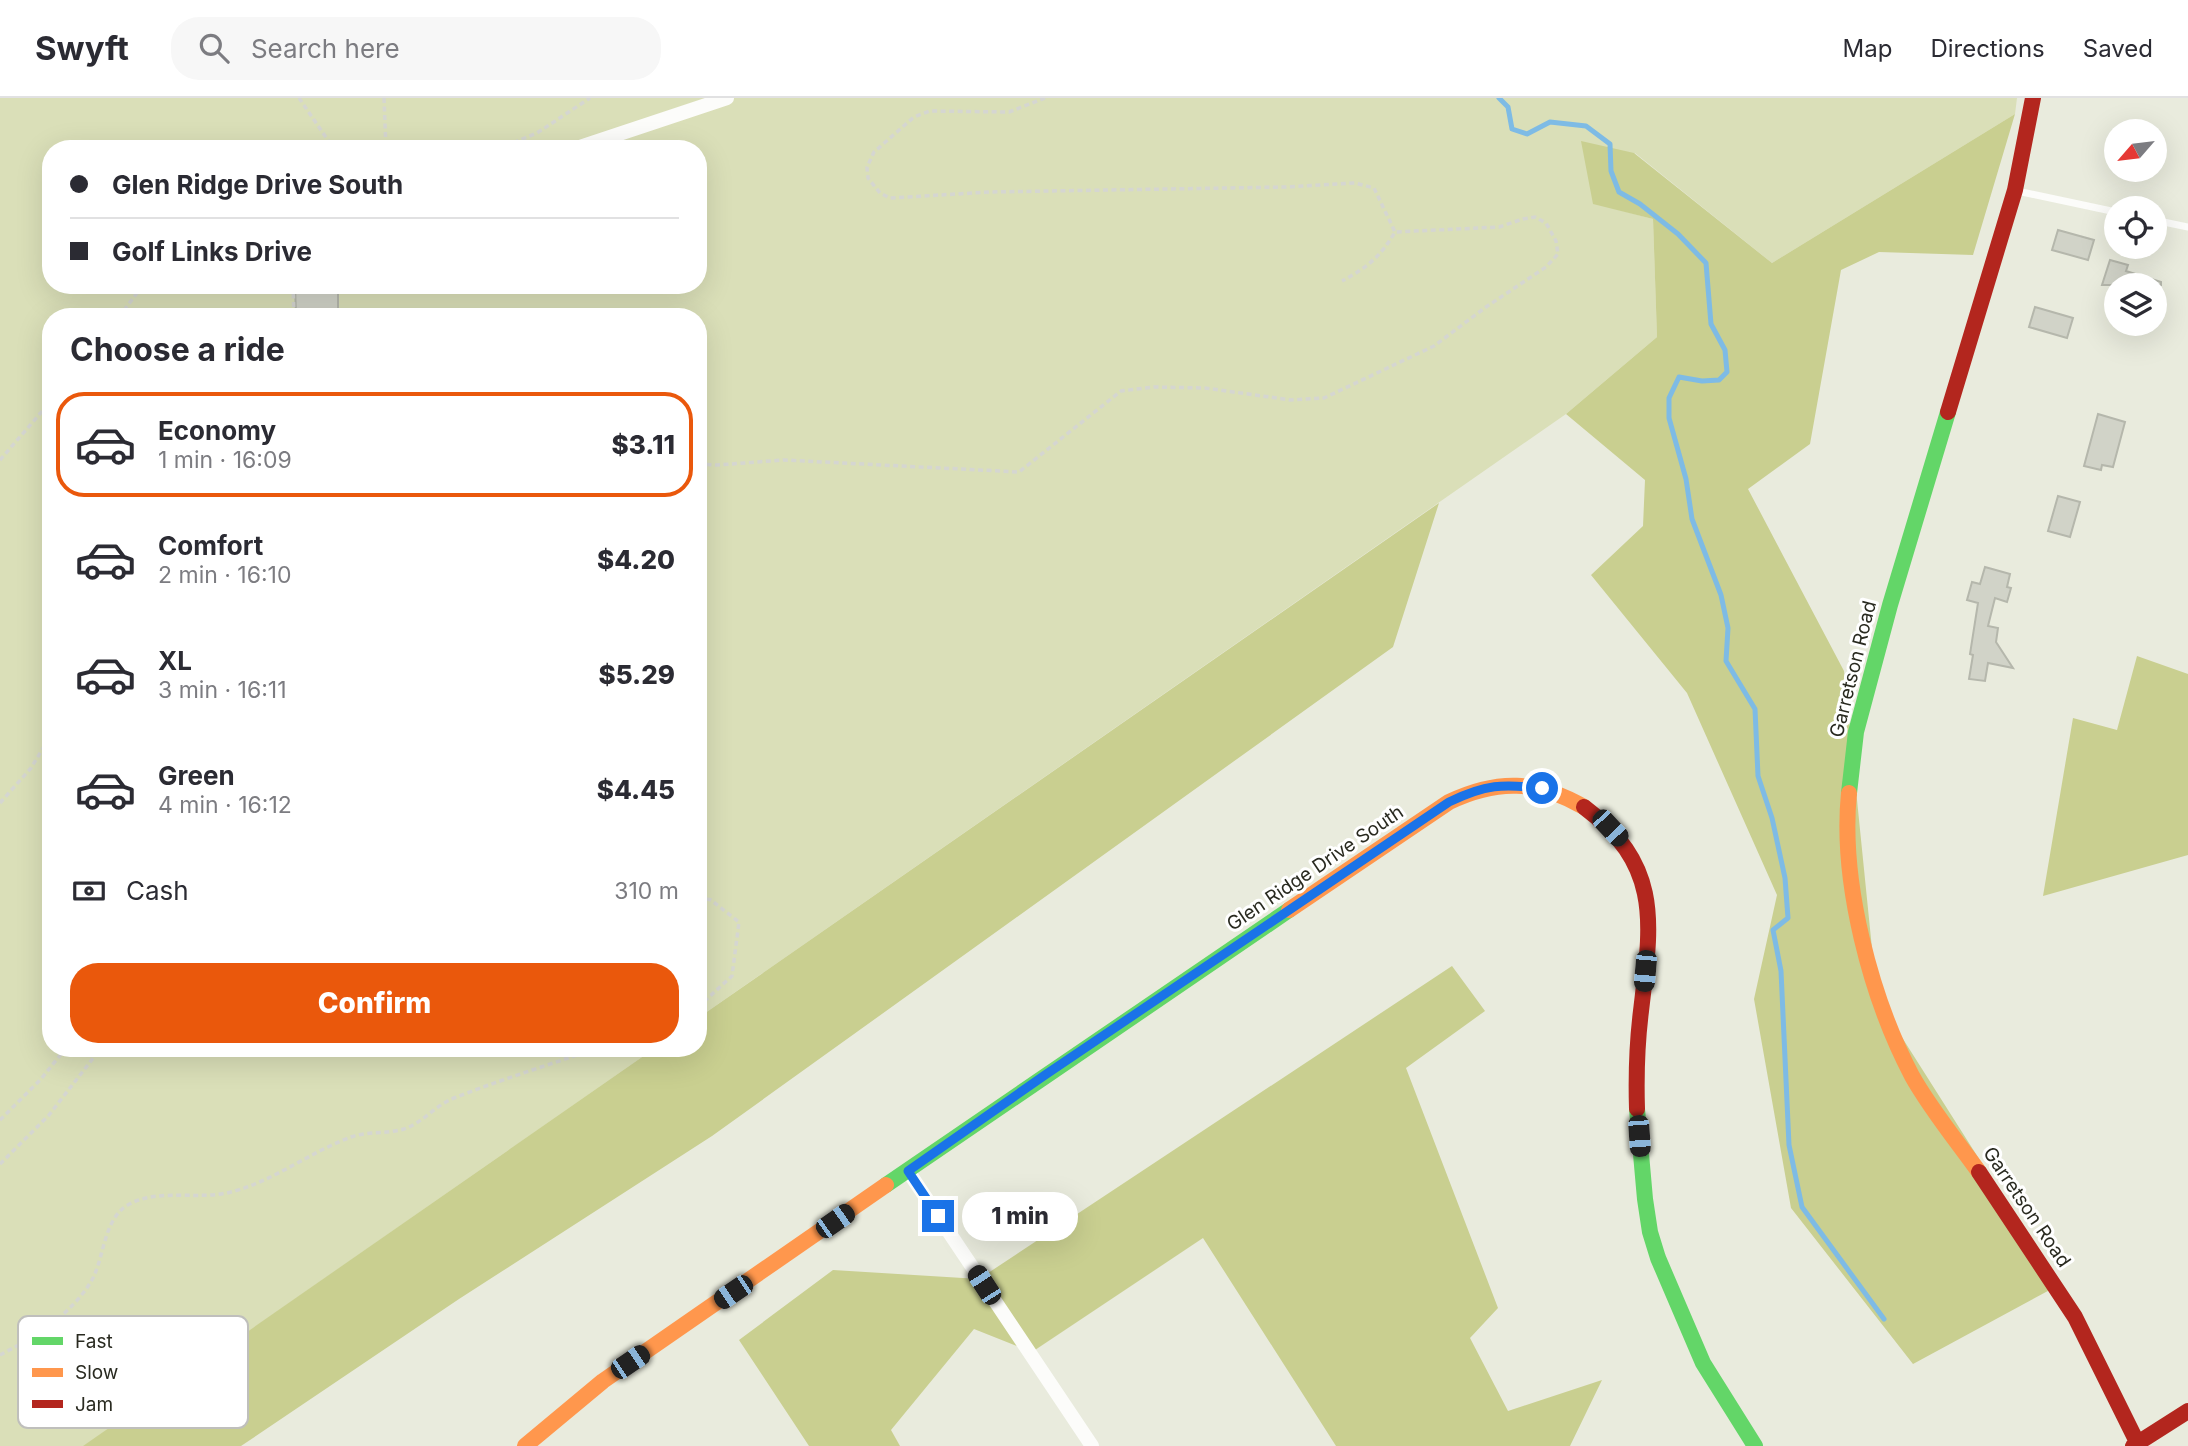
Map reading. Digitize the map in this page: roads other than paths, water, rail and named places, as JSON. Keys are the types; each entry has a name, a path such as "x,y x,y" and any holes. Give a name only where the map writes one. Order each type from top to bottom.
{"street":[{"path":"601,140 727,98"},
{"name":"Garretson Road","path":"2033,98 2015,190 1890,605 1856,732 1847,814 1848,850 1859,925 1873,980 1892,1036 1914,1079 2014,1223 2075,1317 2136,1445"},
{"name":"Glen Ridge Drive South","path":"525,1446 603,1381 1045,1075 1449,802 1476,789 1505,785 1542,788 1566,795 1610,828 1626,846 1638,868 1646,891 1650,923 1636,1082 1648,1225 1659,1263 1698,1353 1755,1446"},
{"path":"908,1171 1092,1446"},
{"path":"2136,1445 2188,1411"}],"lane":[{"path":"2015,190 2104,209"},
{"path":"2167,223 2188,227"}],"waterway":[{"path":"1499,98 1508,107 1512,129 1527,134 1550,122 1586,126 1610,144 1611,171 1619,192 1640,204 1678,234 1706,263 1711,324 1725,350 1727,372 1719,380 1702,381 1679,377 1669,398 1669,418 1686,479 1692,519 1721,595 1728,628 1726,661 1755,709 1758,776 1772,818 1785,878 1788,918 1773,930 1781,971 1789,1145 1802,1207 1884,1319"}]}
